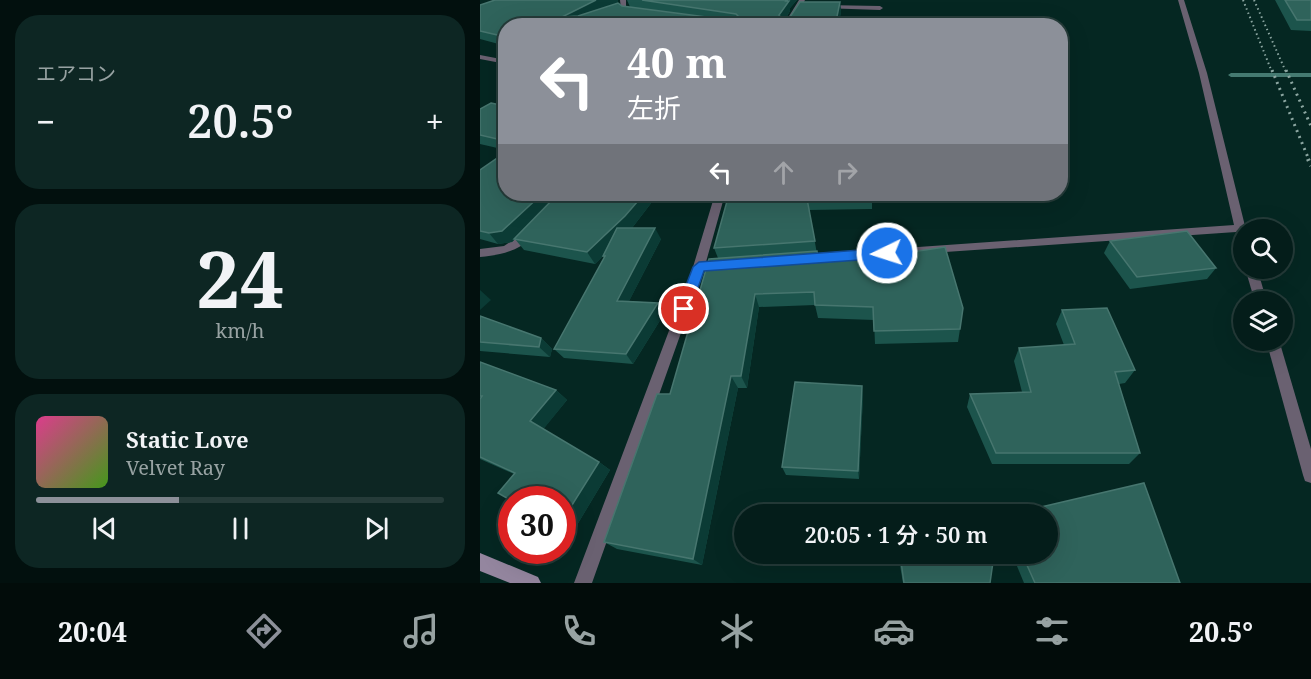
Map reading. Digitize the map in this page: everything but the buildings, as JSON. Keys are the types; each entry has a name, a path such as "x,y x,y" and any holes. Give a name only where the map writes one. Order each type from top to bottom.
{"main road":[{"path":"480,562 532,583"}],"street":[{"path":"1181,0 1203,73 1237,219"},
{"path":"791,18 800,3 810,7"},
{"path":"615,9 623,4 626,11 648,14"},
{"path":"821,7 880,8"},
{"path":"480,57 498,60"},
{"path":"583,583 699,267 718,201"},
{"path":"480,253 517,247 539,224"},
{"path":"793,260 1233,228"},
{"path":"699,267 735,264"},
{"path":"1275,351 1311,475"}],"waterway":[{"path":"1231,75 1311,75"}],"railway":[{"path":"1243,0 1272,72"},
{"path":"1254,0 1286,72"},
{"path":"1272,70 1309,160"},
{"path":"1286,70 1311,126"},
{"path":"1308,159 1311,166"}],"route":[{"path":"684,309 699,267 887,253"}]}
